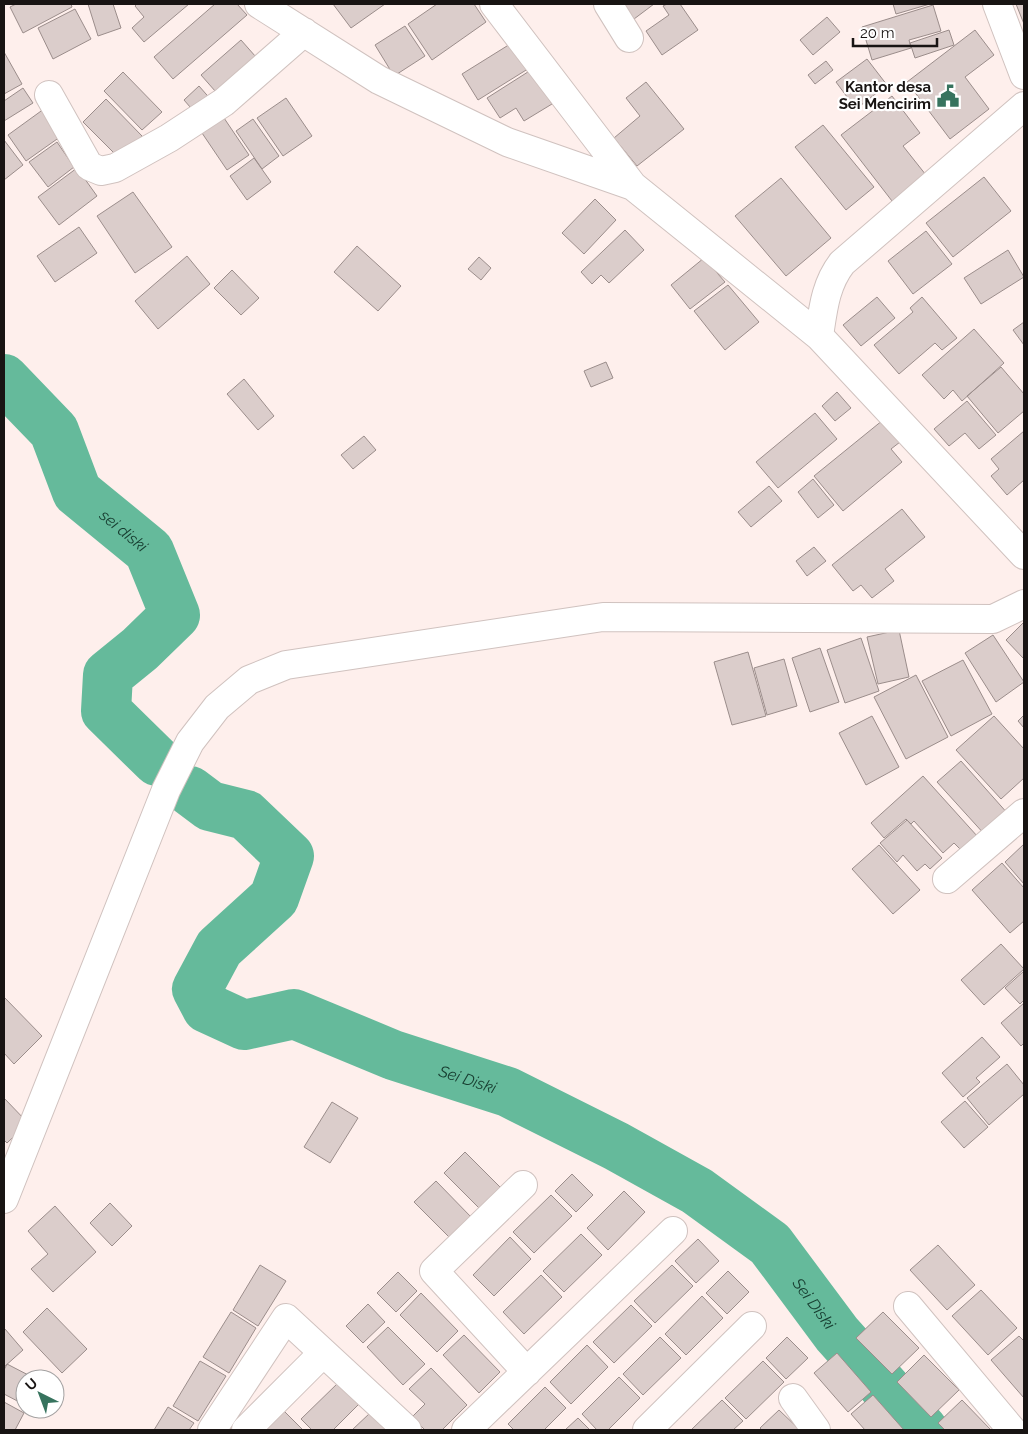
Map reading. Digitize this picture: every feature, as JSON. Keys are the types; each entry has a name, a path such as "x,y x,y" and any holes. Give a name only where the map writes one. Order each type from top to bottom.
{"street":[{"path":"259,4 379,80 507,142 633,186"},
{"path":"494,4 633,186 819,336 1024,555"},
{"path":"608,4 629,38"},
{"path":"997,4 1024,75"},
{"path":"49,95 89,166 101,171 115,168 169,138 224,102 304,32"},
{"path":"819,336 826,295 832,276 842,262 1024,106"},
{"path":"4,1199 174,772 190,742 217,708 249,680 286,665 603,617 994,619 1024,604"},
{"path":"947,879 1024,813"},
{"path":"523,1185 434,1271 528,1372"},
{"path":"466,1430 673,1231"},
{"path":"908,1306 1012,1430"},
{"path":"212,1430 286,1318 407,1430"},
{"path":"647,1430 752,1326"},
{"path":"246,1430 323,1354"},
{"path":"793,1398 816,1430"}],"building":[{"path":"16,4 71,4 72,7 23,33 10,7"},
{"path":"88,4 113,4 121,28 98,36"},
{"path":"137,4 189,4 144,42 132,28 144,17 135,6"},
{"path":"215,4 237,4 247,15 173,79 154,57"},
{"path":"333,4 385,4 351,28"},
{"path":"437,4 474,4 486,22 432,60 408,24"},
{"path":"616,4 654,4 630,22"},
{"path":"667,4 680,4 698,30 662,55 646,31 669,15 663,6"},
{"path":"893,4 930,4 896,14"},
{"path":"1016,4 1024,4 1024,24"},
{"path":"933,5 941,31 909,40 911,48 872,60 862,27"},
{"path":"75,9 91,39 53,59 38,28"},
{"path":"827,17 840,32 813,55 800,40"},
{"path":"405,26 425,56 394,76 375,45"},
{"path":"949,30 954,45 915,58 910,43"},
{"name":"Kantor desa Sei Mencirim","path":"975,30 994,55 965,77 989,109 950,139 907,82"},
{"path":"241,40 263,65 223,100 201,75"},
{"path":"515,41 531,67 478,100 462,74"},
{"path":"4,52 22,84 4,94"},
{"path":"867,59 887,85 856,109 836,82"},
{"path":"826,61 833,70 815,84 808,75"},
{"path":"531,70 552,104 524,121 516,108 500,118 487,98"},
{"path":"123,72 162,112 142,130 104,91"},
{"path":"646,82 684,129 637,166 614,138 640,116 626,98"},
{"path":"199,86 213,102 197,115 184,100"},
{"path":"23,88 33,103 4,121 4,101"},
{"path":"892,96 920,133 903,146 926,175 892,201 841,135"},
{"path":"286,98 312,136 283,156 257,118"},
{"path":"106,99 142,136 119,158 83,122"},
{"path":"48,106 67,132 26,161 8,135"},
{"path":"224,118 249,155 227,170 202,133"},
{"path":"253,119 279,156 262,169 236,131"},
{"path":"823,125 874,187 846,210 795,147"},
{"path":"4,140 23,165 4,180"},
{"path":"57,142 74,167 48,187 29,162"},
{"path":"254,158 271,182 247,200 230,176"},
{"path":"77,168 97,196 59,225 38,197"},
{"path":"984,177 1011,211 953,257 926,223"},
{"path":"781,178 831,238 786,276 735,216"},
{"path":"133,192 172,247 135,273 97,216"},
{"path":"595,199 616,220 584,254 562,233"},
{"path":"79,227 97,253 55,282 37,256"},
{"path":"625,230 644,250 609,283 601,275 592,284 581,272"},
{"path":"926,231 952,264 913,294 888,261"},
{"path":"357,246 401,286 378,311 334,272"},
{"path":"1008,250 1024,277 981,304 964,278"},
{"path":"187,256 210,284 158,329 135,301"},
{"path":"479,257 491,268 481,280 468,269"},
{"path":"704,258 725,282 690,309 671,285"},
{"path":"232,270 259,298 241,315 214,288"},
{"path":"728,285 759,322 725,350 694,311"},
{"path":"877,297 895,318 861,346 843,325"},
{"path":"922,297 957,338 942,350 935,343 899,374 874,345 913,312 910,308"},
{"path":"1024,322 1024,345 1013,330"},
{"path":"974,329 1004,363 962,401 953,390 944,399 922,375"},
{"path":"606,362 613,378 591,387 584,371"},
{"path":"1001,367 1024,394 1024,411 998,433 967,396"},
{"path":"244,379 274,416 258,430 227,394"},
{"path":"837,392 851,408 835,421 822,406"},
{"path":"967,401 996,435 979,449 965,433 949,446 934,429"},
{"path":"815,413 837,439 778,488 756,462"},
{"path":"883,420 900,442 891,449 902,462 843,511 814,476"},
{"path":"1024,431 1024,480 1007,495 991,476 999,469 991,459"},
{"path":"364,436 376,450 353,469 341,455"},
{"path":"813,479 834,505 818,518 798,492"},
{"path":"769,486 782,501 751,527 738,512"},
{"path":"902,509 925,537 885,569 894,581 872,598 861,585 853,591 832,565"},
{"path":"814,547 826,561 807,576 796,561"},
{"path":"1024,622 1024,656 1023,658 1006,640"},
{"path":"899,630 909,677 878,684 867,637"},
{"path":"993,635 1024,682 996,702 965,653"},
{"path":"861,638 879,691 845,703 827,650"},
{"path":"820,648 839,702 810,712 792,658"},
{"path":"748,652 766,716 732,725 714,662"},
{"path":"784,659 797,706 767,715 754,668"},
{"path":"963,660 992,714 951,736 922,681"},
{"path":"916,675 948,737 906,759 874,697"},
{"path":"1024,715 1024,728 1018,721"},
{"path":"872,716 899,767 866,785 839,733"},
{"path":"994,716 1024,749 1024,778 1001,799 956,750"},
{"path":"961,761 1009,815 986,836 937,782"},
{"path":"923,776 978,837 962,851 954,843 943,853 914,821 911,824 906,819 884,838 871,823"},
{"path":"907,820 942,858 930,869 925,864 917,871 903,855 897,862 880,843"},
{"path":"1024,844 1024,884 1005,862"},
{"path":"879,845 920,890 893,914 852,869"},
{"path":"1002,863 1024,888 1024,921 1010,933 972,890"},
{"path":"1001,944 1024,969 984,1005 961,980"},
{"path":"1024,971 1024,1000 1020,1004 1005,988"},
{"path":"4,997 42,1036 14,1064 4,1053"},
{"path":"1024,1003 1024,1043 1021,1046 1001,1023"},
{"path":"982,1037 1000,1057 976,1078 980,1082 963,1097 942,1073"},
{"path":"1007,1064 1024,1085 1024,1094 989,1125 967,1098"},
{"path":"4,1098 28,1123 7,1143 4,1140"},
{"path":"965,1101 988,1127 964,1148 941,1122"},
{"path":"332,1102 358,1118 330,1163 304,1147"},
{"path":"465,1152 502,1189 481,1210 444,1173"},
{"path":"572,1174 593,1195 576,1212 555,1191"},
{"path":"436,1181 472,1218 451,1239 414,1202"},
{"path":"624,1191 645,1212 608,1250 587,1228"},
{"path":"551,1195 572,1216 534,1253 513,1232"},
{"path":"110,1203 132,1226 112,1246 90,1223"},
{"path":"55,1206 96,1252 53,1292 31,1269 48,1254 28,1231"},
{"path":"581,1234 602,1255 564,1292 543,1271"},
{"path":"510,1237 531,1259 494,1296 473,1275"},
{"path":"698,1239 719,1261 696,1283 675,1261"},
{"path":"938,1245 975,1285 947,1310 910,1270"},
{"path":"260,1265 286,1281 258,1326 233,1310"},
{"path":"672,1265 693,1286 655,1323 634,1301"},
{"path":"728,1271 749,1292 727,1314 706,1293"},
{"path":"398,1272 417,1291 396,1312 377,1293"},
{"path":"541,1275 562,1297 524,1334 503,1312"},
{"path":"981,1290 1017,1328 988,1355 952,1316"},
{"path":"421,1293 458,1331 437,1352 400,1315"},
{"path":"702,1296 723,1318 686,1355 665,1334"},
{"path":"368,1304 385,1322 363,1343 346,1326"},
{"path":"631,1305 652,1326 614,1363 593,1342"},
{"path":"47,1308 87,1349 65,1370 58,1369 23,1332"},
{"path":"231,1312 256,1328 229,1373 203,1357"},
{"path":"883,1312 919,1348 892,1374 856,1338"},
{"path":"388,1327 425,1364 403,1385 367,1347"},
{"path":"4,1330 23,1350 4,1367"},
{"path":"464,1335 500,1372 479,1393 443,1355"},
{"path":"1019,1336 1024,1341 1024,1398 991,1360"},
{"path":"660,1337 681,1358 643,1395 623,1374"},
{"path":"787,1337 808,1358 786,1379 766,1358"},
{"path":"587,1345 608,1367 571,1404 550,1382"},
{"path":"837,1353 871,1392 848,1412 814,1373"},
{"path":"924,1355 959,1390 931,1417 897,1382"},
{"path":"200,1361 226,1376 198,1421 173,1406"},
{"path":"763,1361 784,1382 746,1419 725,1398"},
{"path":"7,1364 17,1369 15,1369 15,1400 4,1394 4,1370"},
{"path":"431,1368 467,1405 442,1430 425,1430 412,1417 425,1404 409,1389"},
{"path":"619,1377 640,1398 608,1430 597,1430 582,1414"},
{"path":"339,1382 359,1404 333,1430 312,1430 301,1419"},
{"path":"545,1387 566,1408 544,1430 514,1430 508,1424"},
{"path":"873,1395 904,1430 865,1430 851,1414"},
{"path":"722,1400 743,1421 733,1430 691,1430"},
{"path":"962,1400 991,1430 945,1430 938,1423"},
{"path":"4,1402 15,1408 15,1419 21,1419 15,1430 4,1430"},
{"path":"168,1407 194,1423 189,1430 154,1430"},
{"path":"283,1410 303,1430 261,1430"},
{"path":"779,1410 800,1430 762,1430 760,1428"},
{"path":"370,1413 387,1430 352,1430"},
{"path":"578,1418 590,1430 565,1430"}],"waterway":[{"name":"sei diski","path":"4,379 54,431 77,492 149,551 175,615 140,649 108,675 106,711 157,761"},
{"name":"Sei Diski","path":"190,791 210,806 246,815 289,856 274,898 219,948 197,989 207,1008 244,1025 294,1014 393,1055 508,1092 616,1146 697,1191 770,1244 837,1334 923,1430"}],"place":[{"name":"Kantor desa Sei Mencirim","path":"948,96"}]}
